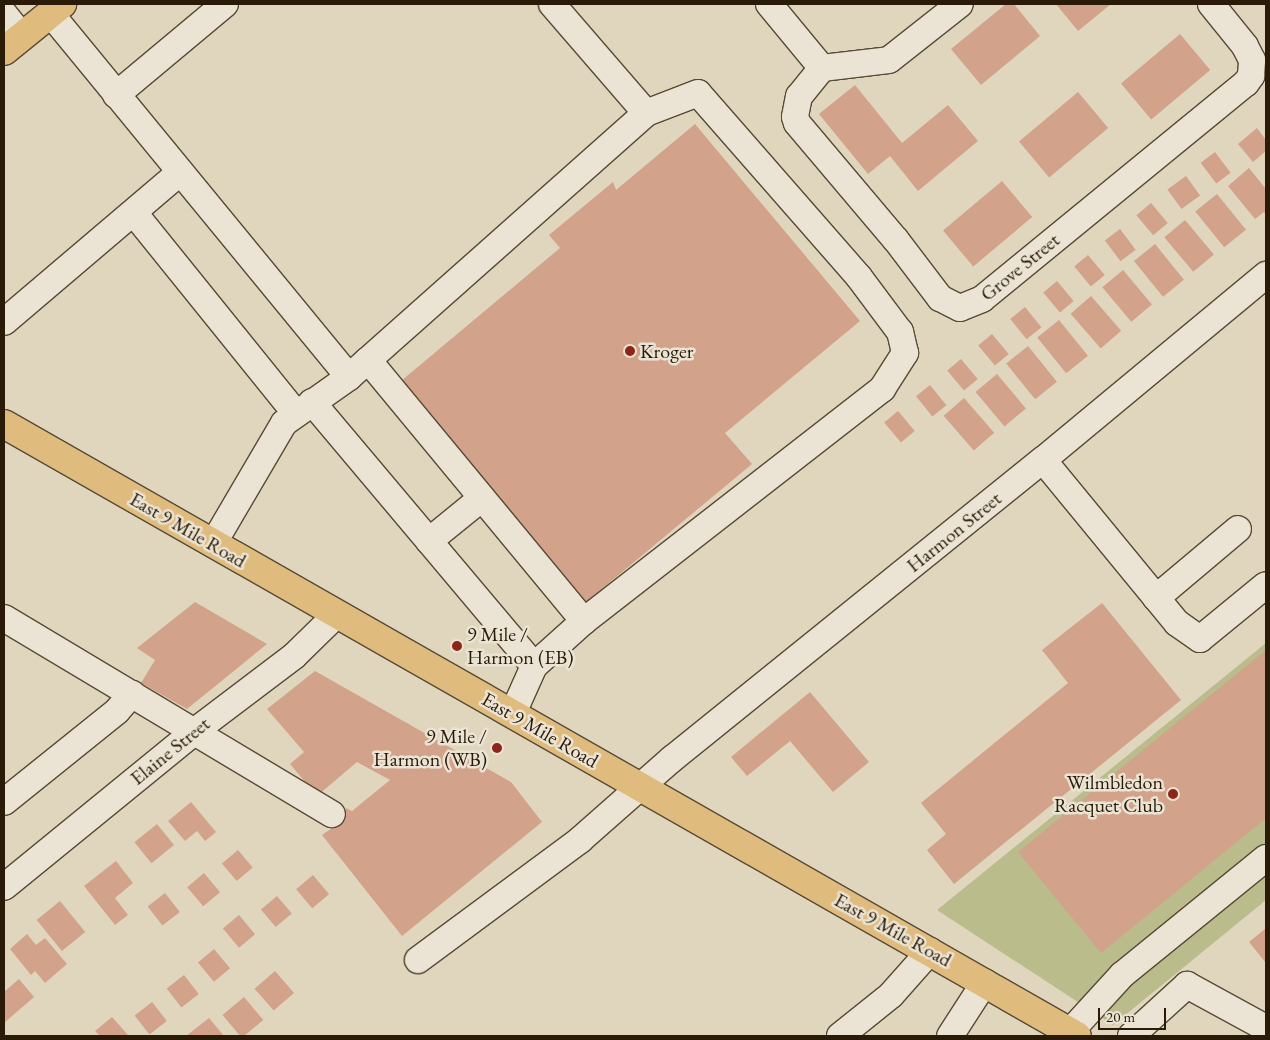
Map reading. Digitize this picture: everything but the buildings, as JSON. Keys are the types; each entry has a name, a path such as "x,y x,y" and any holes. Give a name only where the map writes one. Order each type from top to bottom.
{"main road":[{"path":"13,44 56,9"},
{"name":"East 9 Mile Road","path":"4,424 336,615 513,713 985,982 1073,1034"}],"street":[{"path":"116,95 226,4"},
{"path":"552,4 646,113"},
{"path":"770,4 822,68 889,60 960,4"},
{"name":"Grove Street","path":"822,68 799,96 795,117 797,123 896,240 940,298 960,308 982,299 1246,83 1252,76 1252,60 1245,46 1210,4"},
{"path":"56,9 116,95 349,377"},
{"path":"4,14 13,44"},
{"path":"213,544 284,423 349,377 646,113 698,94 859,277 900,332 905,354 882,389 584,621 534,666 513,713"},
{"path":"4,322 180,172"},
{"path":"134,213 304,408 429,541 534,666"},
{"name":"Harmon Street","path":"418,960 580,840 640,787 1043,460 1266,275"},
{"path":"368,360 584,621"},
{"path":"1043,460 1177,623 1200,639 1266,584"},
{"path":"429,541 482,498"},
{"path":"1156,598 1238,529"},
{"name":"Elaine Street","path":"4,887 195,731 294,656 336,615"},
{"path":"4,618 332,814"},
{"path":"4,802 117,711 132,694"},
{"path":"1073,1034 1122,975 1266,858"},
{"path":"840,1036 891,995 930,951"},
{"path":"950,1036 985,982"},
{"path":"1131,1036 1187,985 1266,1028"}],"green space":[{"name":"Wilmbledon Racquet Club","path":"1266,643 1266,900 1113,1025 937,910"}],"place":[{"name":"Kroger","path":"630,351"},
{"name":"9 Mile / Harmon (EB)","path":"457,646"},
{"name":"9 Mile / Harmon (WB)","path":"497,748"},
{"name":"Wilmbledon Racquet Club","path":"1173,794"}]}
